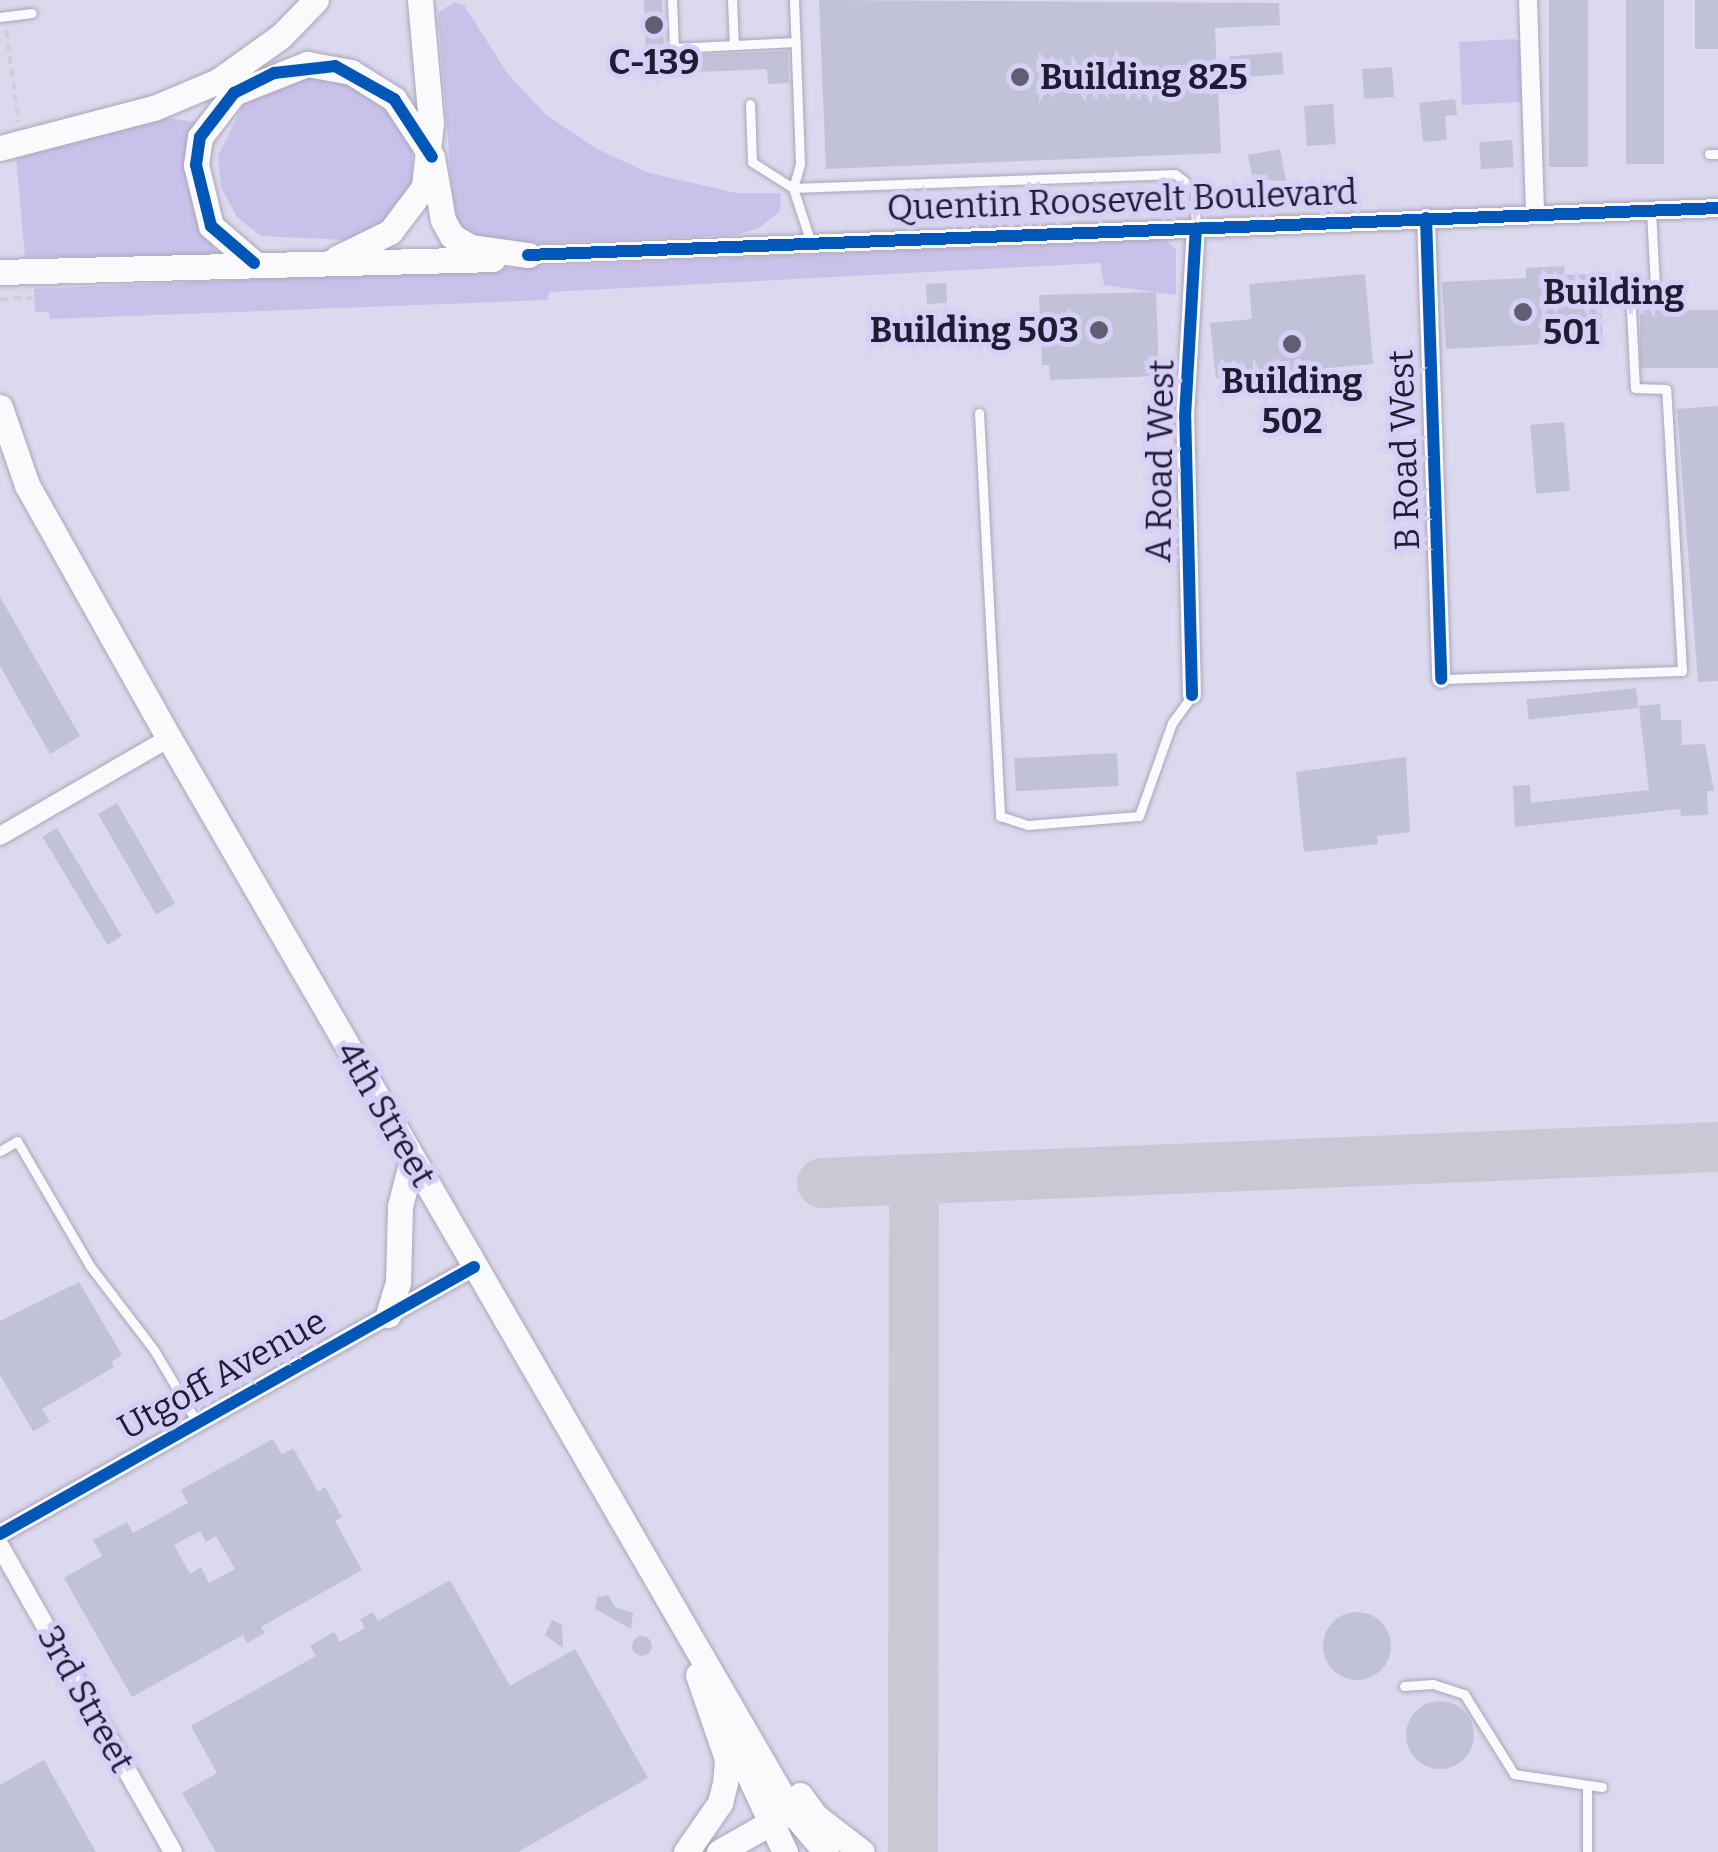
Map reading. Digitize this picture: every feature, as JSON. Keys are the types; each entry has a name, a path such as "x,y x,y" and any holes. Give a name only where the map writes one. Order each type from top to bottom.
{"main road":[{"path":"254,263 212,226 196,165 200,137 281,36 316,0"},
{"path":"420,0 432,156 442,220 452,236 470,247 528,255"},
{"path":"154,108 218,81 281,36"},
{"path":"0,148 239,90 307,64 336,66 394,99 432,156 424,187 402,222 379,241 328,262"},
{"path":"0,272 254,263 450,264 528,255"},
{"name":"4th Street","path":"0,407 27,485 169,738 671,1605 780,1817"},
{"path":"388,1314 398,1283 400,1206 412,1160"},
{"path":"671,1605 726,1760 720,1803 686,1852"},
{"path":"671,1605 816,1816 862,1852"},
{"path":"718,1852 780,1817"},
{"path":"780,1817 785,1852"},
{"path":"780,1817 826,1852"}],"street":[{"path":"1528,0 1535,214"},
{"name":"Quentin Roosevelt Boulevard","path":"528,255 811,243 1196,218 1426,218 1718,208"},
{"name":"A Road West","path":"1192,695 1185,418 1196,218"},
{"name":"B Road West","path":"1426,218 1441,679"},
{"path":"0,836 169,738"},
{"name":"Utgoff Avenue","path":"0,1534 474,1267"},
{"name":"3rd Street","path":"0,1546 173,1852"}],"lane":[{"path":"672,0 674,48 796,42"},
{"path":"732,0 734,45"},
{"path":"794,0 800,164 793,188 811,243"},
{"path":"2,17 32,13"},
{"path":"750,104 752,162 793,188 1175,174 1196,189 1196,218"},
{"path":"1441,679 1682,671 1666,389 1635,388 1630,288 1655,286 1650,210"},
{"path":"978,413 1000,816 1028,824 1139,816 1172,723 1192,695"},
{"path":"0,1150 17,1140 90,1266 154,1350 198,1422"},
{"path":"1404,1686 1434,1684 1464,1694 1514,1774 1602,1786"},
{"path":"1586,1786 1587,1852"}],"path":[{"path":"2,17 14,118 26,125"},
{"path":"1098,213 1196,218"},
{"path":"0,299 32,298"}],"shaded area":[{"path":"454,2 464,5 507,73 546,115 597,149 649,173 736,193 781,193 780,211 759,228 736,235 507,244 468,234 454,216 438,13"},
{"path":"1459,42 1520,42 1521,102 1462,105"},
{"path":"303,71 374,88 412,145 412,182 386,224 346,240 261,236 237,217 221,188 218,156 243,105 268,81"},
{"path":"169,118 196,122 200,220 218,255 25,257 16,158"},
{"path":"1164,239 1176,249 1176,295 1104,285 1100,263 549,292 548,300 50,319 49,312 35,312 34,289"}],"building":[{"name":"C-139","path":"644,0 662,0 664,56 788,51 789,83 768,84 767,69 647,74"},
{"name":"Building 825","path":"819,0 1279,3 1280,25 1215,28 1221,153 826,169"},
{"path":"1549,0 1588,0 1588,167 1549,167"},
{"path":"1626,0 1664,0 1664,164 1626,164"},
{"path":"1695,0 1718,0 1718,49 1695,49"},
{"path":"1282,52 1284,74 1231,79 1229,57"},
{"path":"1392,67 1394,97 1364,99 1362,69"},
{"path":"1455,99 1457,115 1445,116 1447,140 1423,142 1419,103"},
{"path":"1333,104 1336,144 1307,146 1304,106"},
{"path":"1512,140 1514,167 1481,169 1479,142"},
{"path":"1280,149 1286,181 1253,180 1248,155"},
{"name":"Building 501","path":"1564,266 1565,275 1600,274 1603,341 1446,349 1442,282 1526,278 1526,268"},
{"name":"Building 502","path":"1365,274 1373,364 1216,378 1210,323 1252,319 1249,284"},
{"path":"946,283 947,303 927,304 926,284"},
{"name":"Building 503","path":"1156,292 1159,376 1050,380 1049,365 1042,365 1039,295"},
{"path":"1640,310 1718,310 1718,368 1640,368"},
{"path":"1718,406 1718,681 1698,682 1677,409"},
{"path":"1564,422 1570,491 1536,494 1530,425"},
{"path":"0,597 80,736 50,754 0,666"},
{"path":"1636,688 1638,708 1529,719 1527,699"},
{"path":"1660,704 1661,720 1681,720 1682,745 1705,744 1714,791 1707,791 1708,815 1681,816 1680,809 1515,827 1513,786 1530,785 1531,803 1649,790 1639,706"},
{"path":"1117,753 1119,786 1016,791 1014,758"},
{"path":"1406,757 1410,832 1377,836 1378,844 1304,852 1296,772"},
{"path":"117,803 175,903 156,914 98,814"},
{"path":"57,828 122,936 107,945 42,837"},
{"path":"79,1282 122,1355 111,1362 114,1367 42,1409 50,1422 33,1431 0,1375 0,1321"},
{"path":"273,1439 282,1455 293,1448 318,1492 325,1487 342,1517 335,1521 362,1570 261,1627 265,1633 247,1643 243,1635 132,1697 64,1578 102,1556 93,1540 127,1522 133,1533 188,1503 181,1490","holes":["200,1531 206,1542 216,1536 235,1569 209,1583 201,1567 190,1574 174,1545"]},
{"path":"450,1580 510,1686 575,1649 648,1778 518,1852 216,1852 182,1793 217,1773 191,1726 316,1656 310,1646 334,1632 340,1642 365,1628 360,1619 373,1612 378,1621"},
{"path":"608,1595 615,1607 633,1613 631,1629 595,1609 597,1597"},
{"path":"1357,1612 1370,1614 1381,1622 1389,1633 1389,1659 1381,1670 1370,1678 1357,1680 1344,1678 1333,1670 1325,1659 1323,1646 1325,1633 1333,1622 1344,1614"},
{"path":"552,1620 562,1625 563,1648 545,1635"},
{"path":"642,1636 652,1646 642,1656 632,1646"},
{"path":"1440,1701 1453,1703 1464,1711 1472,1722 1472,1748 1464,1759 1453,1767 1440,1769 1427,1767 1416,1759 1408,1748 1406,1735 1408,1722 1416,1711 1427,1703"},
{"path":"44,1760 96,1852 0,1852 0,1785"}],"taxiway":[{"path":"822,1183 1718,1147"},
{"path":"913,1852 914,1180"}],"cycle path":[{"path":"254,263 211,226 196,165 200,137 234,93 274,73 335,66 394,99 432,157"},
{"path":"528,255 1718,208"},
{"path":"1426,218 1441,679"},
{"path":"1192,695 1185,417 1196,228"},
{"path":"0,1534 474,1267"}],"place":[{"name":"C-139","path":"654,25"},
{"name":"Building 825","path":"1020,77"},
{"name":"Building 501","path":"1523,312"},
{"name":"Building 503","path":"1099,330"},
{"name":"Building 502","path":"1292,344"}]}
